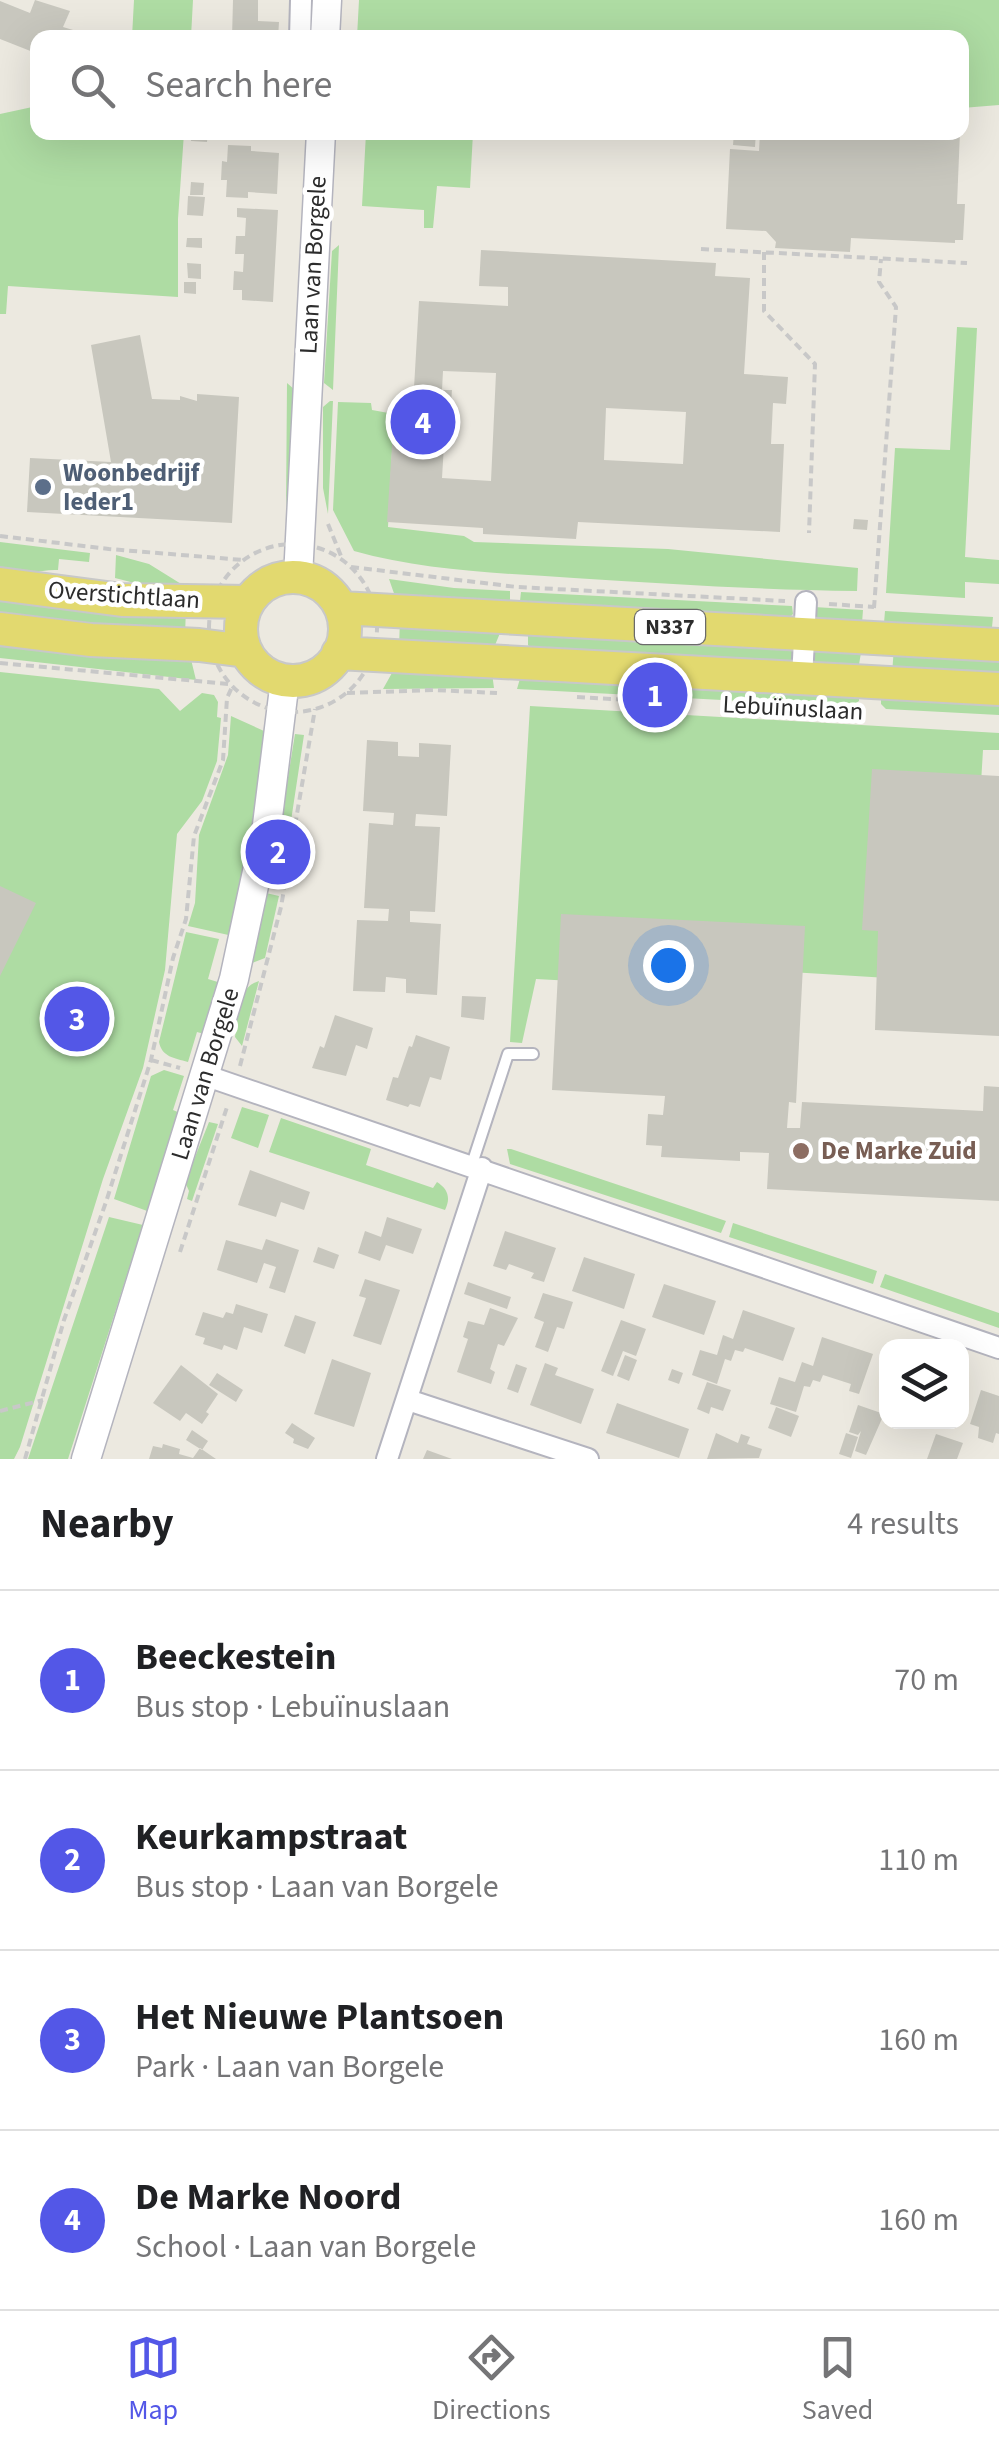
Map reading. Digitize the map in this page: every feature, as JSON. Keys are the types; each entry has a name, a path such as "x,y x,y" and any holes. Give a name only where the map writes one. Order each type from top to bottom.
{"main road":[{"path":"298,577 319,584 340,608 344,636 338,654 316,675 285,680 262,670 246,651 241,631 248,602 256,593 275,580 298,577"},
{"name":"Overstichtlaan","path":"0,584 122,600 248,602"},
{"name":"Lebuïnuslaan","path":"340,608 512,651 802,678 999,690"},
{"name":"Overstichtlaan","path":"0,629 246,651"},
{"name":"Lebuïnuslaan","path":"338,654 512,651 804,635 999,646"}],"street":[{"path":"300,30 301,0"},
{"path":"326,30 328,0"},
{"name":"Laan van Borgele","path":"298,577 320,140"},
{"name":"Lebuïnuslaan","path":"802,678 806,602"},
{"name":"Laan van Borgele","path":"86,1459 206,1076 252,904 268,825 285,680"},
{"path":"206,1076 999,1348"},
{"path":"388,1459 477,1166"},
{"path":"408,1400 588,1459"}],"lane":[{"path":"477,1166 508,1054 533,1054"}],"path":[{"path":"702,249 967,264"},
{"path":"764,252 764,311 816,364 809,533"},
{"path":"351,567 517,587 874,607 896,307 880,282 881,258"},
{"name":"Overstichtlaan","path":"0,536 109,550 243,560"},
{"path":"347,693 435,690 512,651"},
{"path":"0,663 231,685 223,760 194,836 186,919 150,1060 64,1320 25,1459"},
{"path":"563,696 671,702"},
{"path":"0,1410 43,1400"}],"green space":[{"path":"134,0 193,0 191,30 132,30"},
{"path":"359,0 999,0 999,105 969,107 969,30 357,30"},
{"path":"30,108 30,140 184,140 178,297 8,286 6,314 0,314 0,114"},
{"path":"366,140 473,140 470,188 437,186 433,228 424,228 424,210 362,206"},
{"path":"339,245 333,390 324,383 332,251"},
{"path":"957,327 977,328 965,557 999,560 999,584 965,582 965,598 886,593 895,448 950,450"},
{"path":"287,383 295,390 286,509"},
{"path":"330,401 328,514 323,488 323,407"},
{"path":"338,402 371,403 372,410 394,414 388,527 464,536 474,542 668,549 858,568 857,591 491,573 408,563 354,551 333,510"},
{"path":"0,542 90,553 89,562 59,559 58,570 0,575"},
{"path":"116,555 149,564 186,587 166,591 115,578"},
{"path":"389,579 510,591 510,610 397,602"},
{"path":"0,590 186,608 185,635 0,622"},
{"path":"521,592 792,606 793,614 786,621 519,610"},
{"path":"814,607 863,610 862,623 820,623"},
{"path":"885,611 993,617 992,627 936,632 884,623"},
{"path":"400,619 500,633 493,650 399,648"},
{"path":"528,635 797,642 790,671 535,655 528,645"},
{"path":"0,638 188,647 196,680 0,658"},
{"path":"811,643 861,653 858,670 812,664"},
{"path":"894,647 999,653 999,681 892,674"},
{"path":"397,664 492,673 494,688 383,689"},
{"path":"0,672 159,689 180,711 202,693 214,695 218,702 217,717 221,718 217,761 202,801 177,834 165,970 143,1068 103,1179 14,1459 0,1459"},
{"path":"541,672 634,687 632,695 517,689 521,675"},
{"path":"731,681 859,694 859,701 850,707 666,697 667,688"},
{"path":"881,694 999,697 999,715 886,709 881,704"},
{"path":"530,706 999,733 999,750 983,750 969,983 740,969 738,990 536,979 522,1043 510,1042"},
{"path":"231,716 264,731 258,804 233,936 188,926 195,903 199,835 228,755"},
{"path":"295,734 304,735 289,834 281,821"},
{"path":"266,893 279,896 265,958 252,963"},
{"path":"186,932 219,939 208,979 221,983 204,1034 197,1032 188,1062 166,1054 159,1042"},
{"path":"259,981 242,1046 235,1037 242,996"},
{"path":"164,1070 184,1076 173,1110 180,1113 150,1212 114,1199 151,1076"},
{"path":"242,1107 269,1115 258,1148 231,1138"},
{"path":"281,1118 371,1149 366,1165 433,1188 437,1182 447,1194 445,1210 269,1152"},
{"path":"209,1122 218,1124 192,1201 187,1199 185,1182"},
{"path":"507,1149 726,1221 721,1233 510,1164"},
{"path":"109,1217 143,1225 68,1459 28,1459"},
{"path":"733,1223 877,1271 873,1284 729,1237"},
{"path":"885,1274 999,1313 999,1328 880,1287"}],"building":[{"path":"35,0 70,11 63,27 73,30 30,30 30,51 0,39 0,1 30,13"},
{"path":"233,0 258,0 258,21 279,22 278,30 232,30"},
{"path":"733,140 755,140 755,147 733,145"},
{"path":"760,140 960,140 957,204 965,204 963,240 955,243 851,238 850,252 775,248 776,242 766,231 726,229 730,149 759,151"},
{"path":"228,145 279,153 277,194 248,192 248,198 226,197 227,180 221,180"},
{"path":"191,182 204,183 203,195 190,195"},
{"path":"188,196 205,197 203,216 187,215"},
{"path":"237,208 278,210 273,302 242,300 242,290 233,290 234,271 243,272 244,254 235,254 236,236 245,236 246,218 237,217"},
{"path":"187,238 202,238 202,248 186,247"},
{"path":"481,250 716,263 715,276 750,278 744,374 788,377 786,404 773,403 771,444 784,444 780,532 578,522 576,539 483,534 483,528 387,522 394,416 408,417 410,388 414,388 419,301 508,306 508,287 479,286","holes":["443,371 496,373 491,481 442,478 452,390 442,390","606,408 686,412 683,464 604,460"]},
{"path":"187,263 201,264 201,279 188,278"},
{"path":"184,282 196,282 196,294 184,293"},
{"path":"140,335 152,399 180,400 180,396 197,401 197,394 239,397 232,523 27,512 30,458 111,462 91,345"},
{"path":"854,519 868,520 867,530 853,529"},
{"path":"367,740 398,742 398,756 419,757 419,743 451,745 447,816 416,814 415,826 440,827 435,912 410,911 410,922 441,924 437,995 406,993 406,979 386,977 385,992 353,991 357,920 388,921 389,909 364,908 369,823 393,825 394,813 363,811"},
{"path":"872,769 999,776 999,1036 875,1030 878,931 862,930"},
{"path":"0,886 36,903 0,976"},
{"path":"561,914 805,926 796,1103 789,1102 787,1128 800,1128 802,1102 983,1111 984,1086 999,1087 999,1201 767,1189 769,1153 740,1152 740,1161 661,1157 662,1146 646,1145 648,1114 663,1115 665,1096 552,1090"},
{"path":"462,996 486,997 484,1020 461,1017"},
{"path":"335,1015 373,1028 367,1049 356,1045 346,1076 312,1068 320,1046 324,1048"},
{"path":"416,1035 450,1047 441,1080 430,1077 420,1107 408,1107 386,1100 393,1077 398,1078"},
{"path":"250,1170 310,1192 304,1210 281,1202 276,1217 238,1205"},
{"path":"387,1217 422,1229 413,1254 386,1245 380,1261 358,1253 365,1231 381,1237"},
{"path":"505,1231 556,1248 544,1282 531,1278 534,1273 509,1264 506,1270 493,1266"},
{"path":"266,1239 299,1250 285,1293 269,1288 276,1267 264,1263 257,1283 217,1270 226,1240 262,1250"},
{"path":"318,1247 339,1255 334,1269 313,1262"},
{"path":"584,1257 635,1274 624,1309 572,1291"},
{"path":"365,1279 400,1290 381,1345 353,1336 366,1298 359,1296"},
{"path":"468,1282 511,1297 507,1309 464,1294"},
{"path":"664,1284 716,1301 704,1335 652,1317"},
{"path":"543,1293 573,1302 564,1329 557,1327 548,1352 535,1347 544,1322 534,1318"},
{"path":"236,1304 268,1314 262,1333 244,1327 237,1350 203,1344 205,1338 195,1335 203,1312 223,1318 226,1312 233,1314"},
{"path":"490,1308 518,1318 504,1346 498,1344 490,1369 495,1372 491,1384 457,1372 468,1339 463,1337 468,1321 484,1325"},
{"path":"743,1310 795,1328 783,1361 745,1348 743,1352 735,1350 731,1361 725,1359 717,1384 692,1375 700,1350 717,1355 723,1335 733,1339"},
{"path":"295,1315 316,1322 305,1354 284,1346"},
{"path":"621,1320 646,1329 636,1356 623,1351 613,1376 601,1371"},
{"path":"822,1337 873,1354 859,1394 849,1391 851,1384 823,1375 820,1382 813,1380 810,1387 804,1386 796,1412 770,1404 779,1377 795,1382 802,1362 813,1366"},
{"path":"625,1355 637,1360 629,1381 617,1376"},
{"path":"332,1359 371,1373 354,1427 314,1414"},
{"path":"545,1363 558,1368 555,1375 594,1389 581,1424 530,1405"},
{"path":"516,1364 527,1368 518,1393 507,1389"},
{"path":"181,1365 218,1394 202,1424 186,1413 180,1421 153,1403"},
{"path":"672,1369 683,1373 679,1384 668,1380"},
{"path":"217,1373 243,1390 236,1402 209,1385"},
{"path":"707,1382 731,1390 723,1411 711,1407 709,1414 697,1409"},
{"path":"981,1390 999,1396 999,1434 996,1433 993,1443 978,1438 979,1427 970,1424"},
{"path":"617,1403 689,1429 679,1458 606,1433"},
{"path":"858,1405 879,1412 879,1425 866,1455 855,1451 861,1431 858,1435 849,1432"},
{"path":"776,1407 799,1416 791,1437 768,1428"},
{"path":"292,1423 315,1438 308,1449 293,1443 294,1439 285,1433"},
{"path":"192,1430 208,1441 202,1450 186,1440"},
{"path":"716,1433 738,1443 741,1434 750,1437 747,1444 762,1449 759,1458 707,1459"},
{"path":"846,1433 858,1437 851,1458 839,1454"},
{"path":"936,1434 963,1443 957,1459 927,1459"},
{"path":"163,1444 193,1458 200,1448 216,1459 149,1459 153,1446 162,1448"},
{"path":"427,1450 452,1459 423,1459"}],"place":[{"name":"De Marke Noord","path":"423,422"},
{"name":"Woonbedrijf Ieder1","path":"43,487"},
{"name":"Beeckestein","path":"655,695"},
{"name":"Keurkampstraat","path":"278,852"},
{"name":"Het Nieuwe Plantsoen","path":"77,1019"},
{"name":"De Marke Zuid","path":"801,1151"}]}
